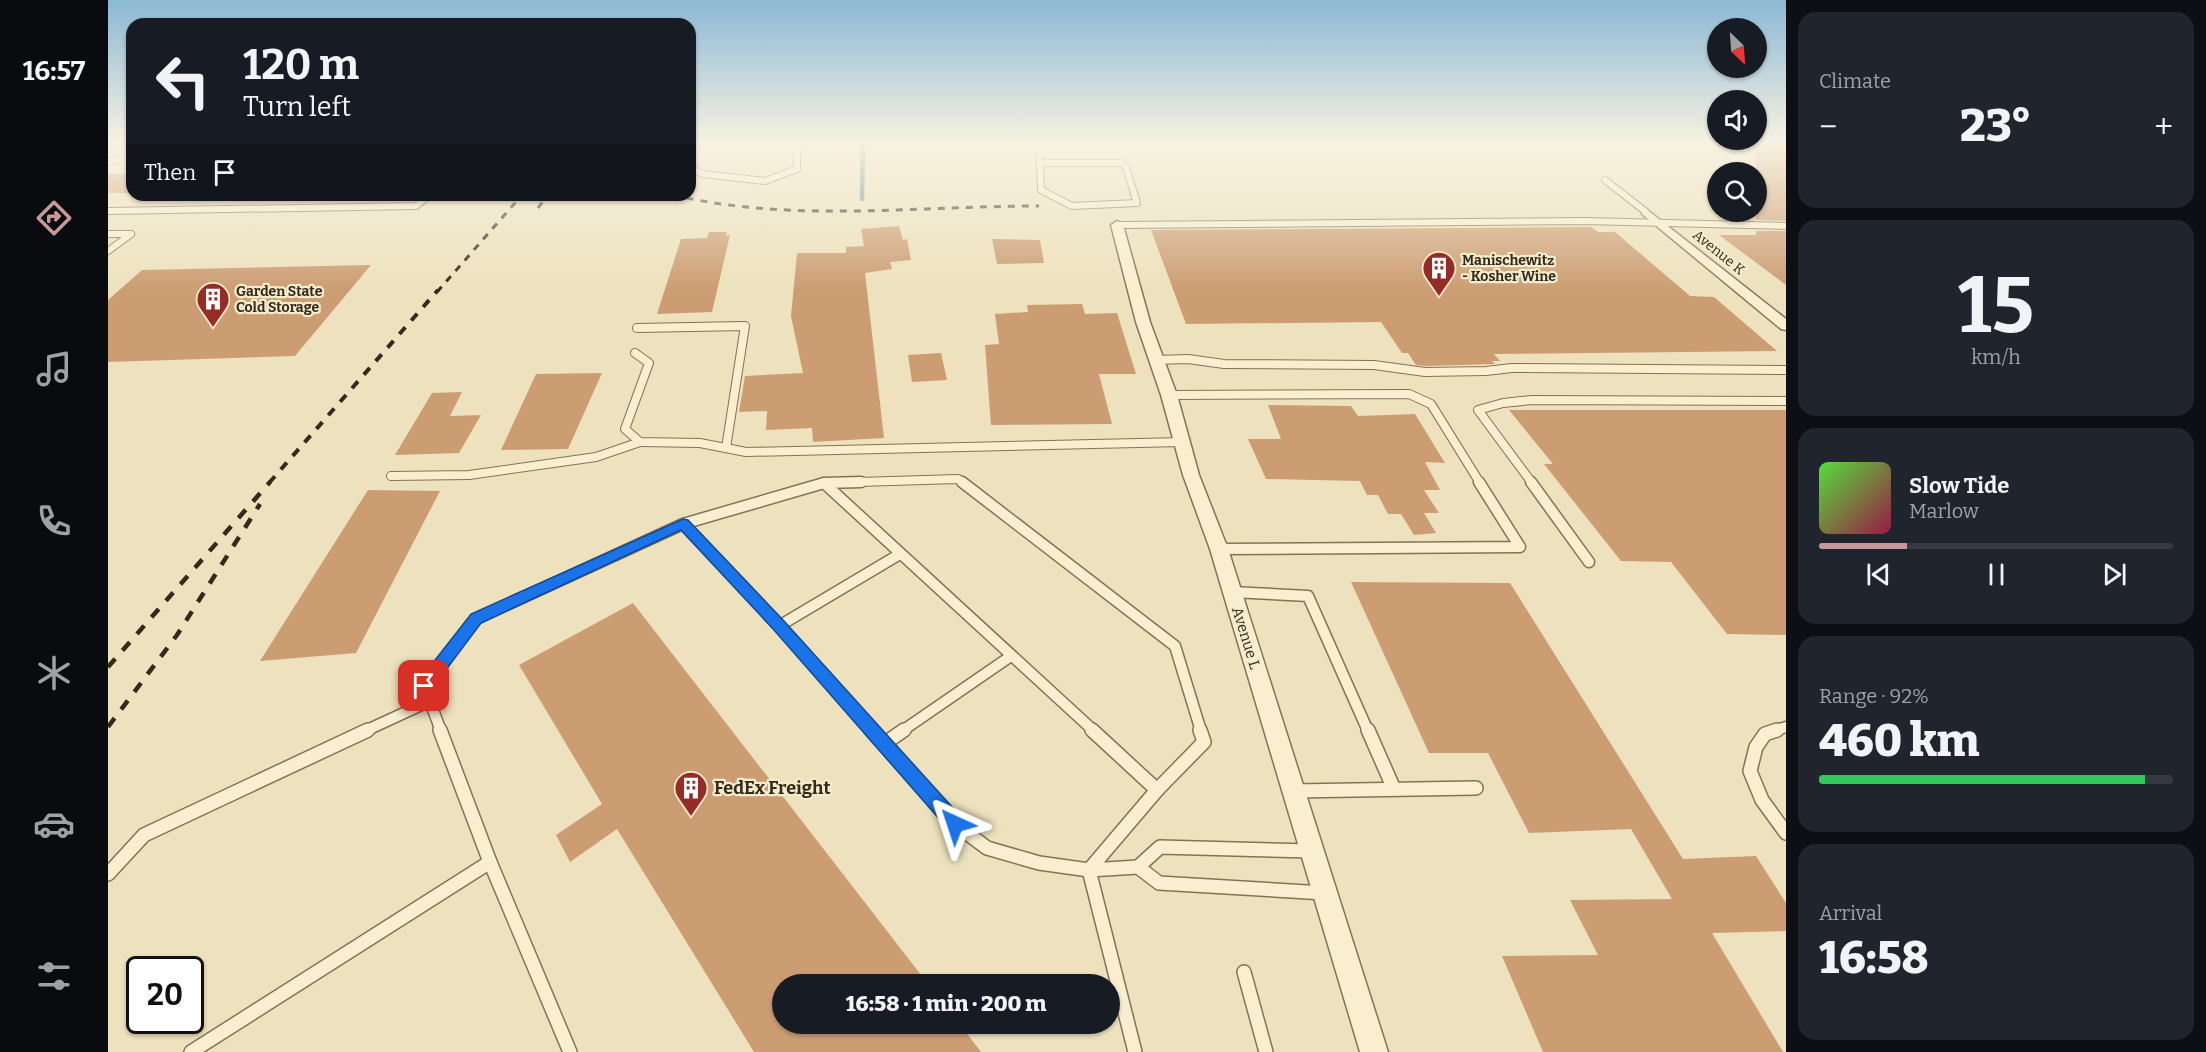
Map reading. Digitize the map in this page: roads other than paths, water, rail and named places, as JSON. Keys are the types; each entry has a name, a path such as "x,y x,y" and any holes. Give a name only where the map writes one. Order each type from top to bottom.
{"street":[{"name":"Avenue K","path":"1646,212 1783,322"},
{"name":"Avenue L","path":"1117,225 1155,360 1219,549 1294,790 1369,1052"}],"lane":[{"path":"1045,192 1072,206 1137,203 1134,192"},
{"name":"Avenue K","path":"1620,192 1646,212"},
{"path":"108,211 416,206 422,201"},
{"path":"1117,225 1585,221 1786,226"},
{"path":"108,234 131,234 108,251"},
{"path":"637,328 745,326 726,448"},
{"path":"635,353 650,363 625,429 640,442"},
{"path":"1155,360 1188,359 1224,364 1374,365 1425,372 1486,371 1512,368 1786,370"},
{"path":"1168,395 1409,394 1431,404 1520,547 1219,549"},
{"path":"1589,562 1478,411 1503,403 1532,400 1786,401"},
{"path":"392,476 469,475 596,457 640,442 700,443 746,452 1182,442"},
{"path":"570,1052 490,862 424,686 476,618 683,524 824,483 958,479 1175,646 1204,742 1156,790 1089,870"},
{"path":"824,483 1156,790"},
{"path":"683,524 779,626 955,824 987,848 1039,864 1089,870 1138,867 1160,847 1312,851"},
{"path":"779,626 900,554"},
{"path":"1232,592 1308,596 1394,789"},
{"path":"884,744 1011,656"},
{"path":"108,874 144,836 430,701"},
{"path":"1786,727 1766,734 1756,747 1750,771 1762,800 1786,833"},
{"path":"1294,790 1476,788"},
{"path":"191,1052 490,862"},
{"path":"1138,867 1159,882 1324,893"},
{"path":"1089,870 1135,1052"},
{"path":"1244,972 1266,1052"}],"waterway":[{"path":"862,192 862,199"}],"railway":[{"path":"696,200 764,209 809,211 1039,206"},
{"path":"437,292 517,201"},
{"path":"538,208 543,201"},
{"path":"269,483 438,290"},
{"path":"108,667 270,482"},
{"path":"108,727 177,635 260,504"}],"place":[{"name":"Manischewitz - Kosher Wine","path":"1439,297"},
{"name":"Garden State Cold Storage","path":"213,328"},
{"name":"FedEx Freight","path":"691,817"}]}
